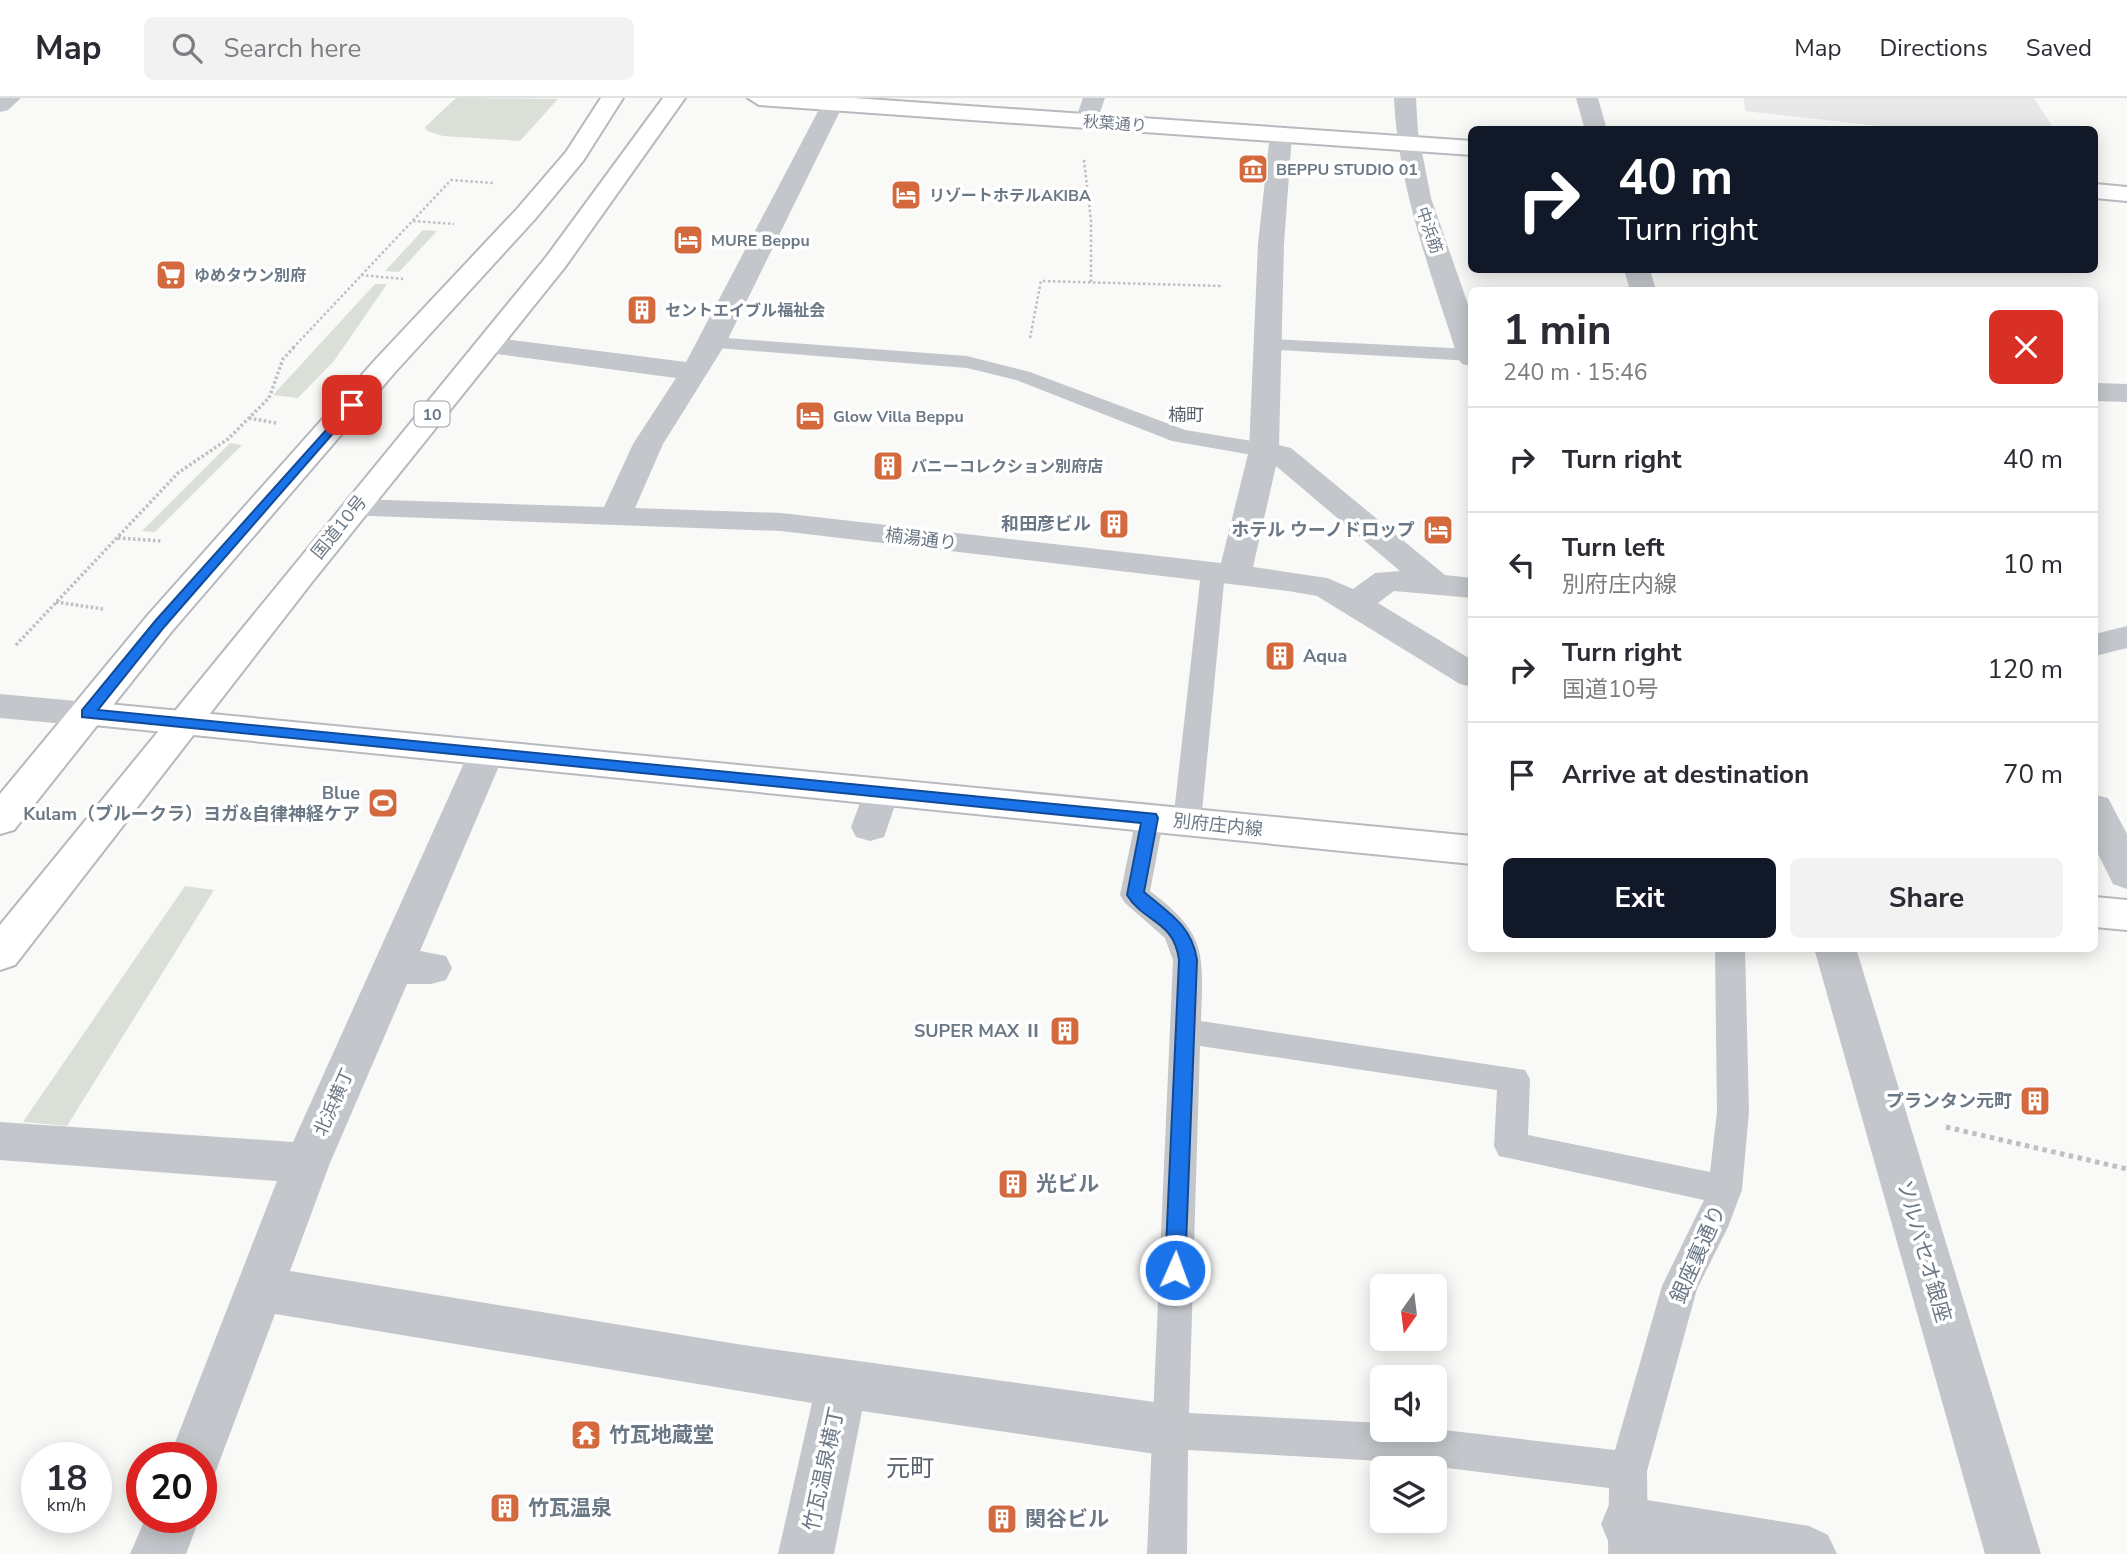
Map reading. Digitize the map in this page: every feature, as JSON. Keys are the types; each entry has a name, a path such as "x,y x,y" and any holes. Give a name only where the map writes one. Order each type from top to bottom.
{"main road":[{"path":"0,820 160,623 386,365 535,204 575,156 612,98"},
{"name":"国道10号","path":"0,954 355,508 587,225 674,98"},
{"name":"秋葉通り","path":"759,98 833,103 923,104 1086,121 1468,148"},
{"path":"2098,191 2127,194"},
{"name":"別府庄内線","path":"87,714 1468,850"},
{"path":"2098,912 2127,915"}],"street":[{"path":"0,105 10,98"},
{"path":"1086,121 1094,98"},
{"name":"中浜筋","path":"1405,98 1409,143 1421,208 1468,344"},
{"path":"1587,98 1595,126"},
{"path":"616,515 648,444 712,344 833,103"},
{"path":"1224,573 1264,450 1270,288 1281,134"},
{"path":"489,345 695,372"},
{"path":"2098,392 2127,393"},
{"path":"1264,450 1280,454 1433,582"},
{"name":"楠湯通り","path":"355,508 781,522 1224,573 1327,588 1468,674"},
{"path":"1355,604 1387,580 1433,582 1468,587"},
{"path":"2098,644 2127,637"},
{"path":"0,706 87,714"},
{"name":"北浜横丁","path":"201,1442 307,1163 412,967 487,752"},
{"path":"870,827 881,791"},
{"path":"2098,813 2127,874"},
{"name":"ソルパセオ銀座","path":"1836,952 2012,1554"},
{"path":"0,1141 307,1163"},
{"path":"260,1289 745,1363 842,1384 1169,1430"},
{"name":"竹瓦温泉横丁","path":"806,1554 842,1384"},
{"path":"159,1554 167,1533"},
{"path":"1628,1539 1809,1554"}],"lane":[{"path":"712,344 967,362 1023,376 1180,436 1264,450"},
{"path":"1268,345 1468,356"},
{"path":"1187,821 1224,573"},
{"path":"1150,818 1135,895 1178,929 1186,943 1167,1554"},
{"name":"銀座裏通り","path":"1628,1539 1628,1471 1680,1286 1711,1227 1725,1190 1733,1112 1730,952"},
{"path":"1185,1031 1514,1079 1511,1146 1725,1190"},
{"path":"1169,1430 1399,1443 1628,1471"}],"path":[{"path":"1083,156 1091,221 1091,282"},
{"path":"16,645 178,473 228,439 269,398 283,359 451,180 493,183"},
{"path":"412,221 454,224"},
{"path":"361,275 404,279"},
{"path":"1023,376 1041,281 1270,288"},
{"path":"248,418 280,423"},
{"path":"118,538 160,541"},
{"path":"56,602 103,609"},
{"path":"1883,1114 2127,1169"}],"shaded area":[{"path":"456,98 558,99 520,141 443,136 427,131 425,127"},
{"path":"1744,98 2034,98 2052,126 1879,126 1745,111"},
{"path":"423,230 437,231 399,272 385,271"},
{"path":"375,284 387,284 334,361 298,398 273,395"},
{"path":"230,443 242,445 155,532 142,531"},
{"path":"185,886 214,890 67,1126 23,1122"}],"place":[{"name":"BEPPU STUDIO 01","path":"1253,169"},
{"name":"リゾートホテルAKIBA","path":"906,195"},
{"name":"MURE Beppu","path":"688,240"},
{"name":"ゆめタウン別府","path":"171,275"},
{"name":"セントエイブル福祉会","path":"642,310"},
{"name":"Glow Villa Beppu","path":"810,416"},
{"name":"バニーコレクション別府店","path":"888,466"},
{"name":"和田彦ビル","path":"1114,524"},
{"name":"ホテル ウーノドロップ","path":"1438,530"},
{"name":"Aqua","path":"1280,656"},
{"name":"Blue Kulam（ブルークラ）ヨガ&自律神経ケア","path":"383,803"},
{"name":"SUPER MAX Ⅱ","path":"1065,1031"},
{"name":"プランタン元町","path":"2035,1101"},
{"name":"光ビル","path":"1013,1184"},
{"name":"竹瓦地蔵堂","path":"586,1435"},
{"name":"竹瓦温泉","path":"505,1508"},
{"name":"関谷ビル","path":"1002,1519"}],"district":[{"name":"楠町","path":"1186,415"},
{"name":"元町","path":"910,1468"}],"route":[{"path":"352,405 160,623 87,714 1150,818 1135,895 1178,929 1186,943 1188,960 1175,1270"}]}
